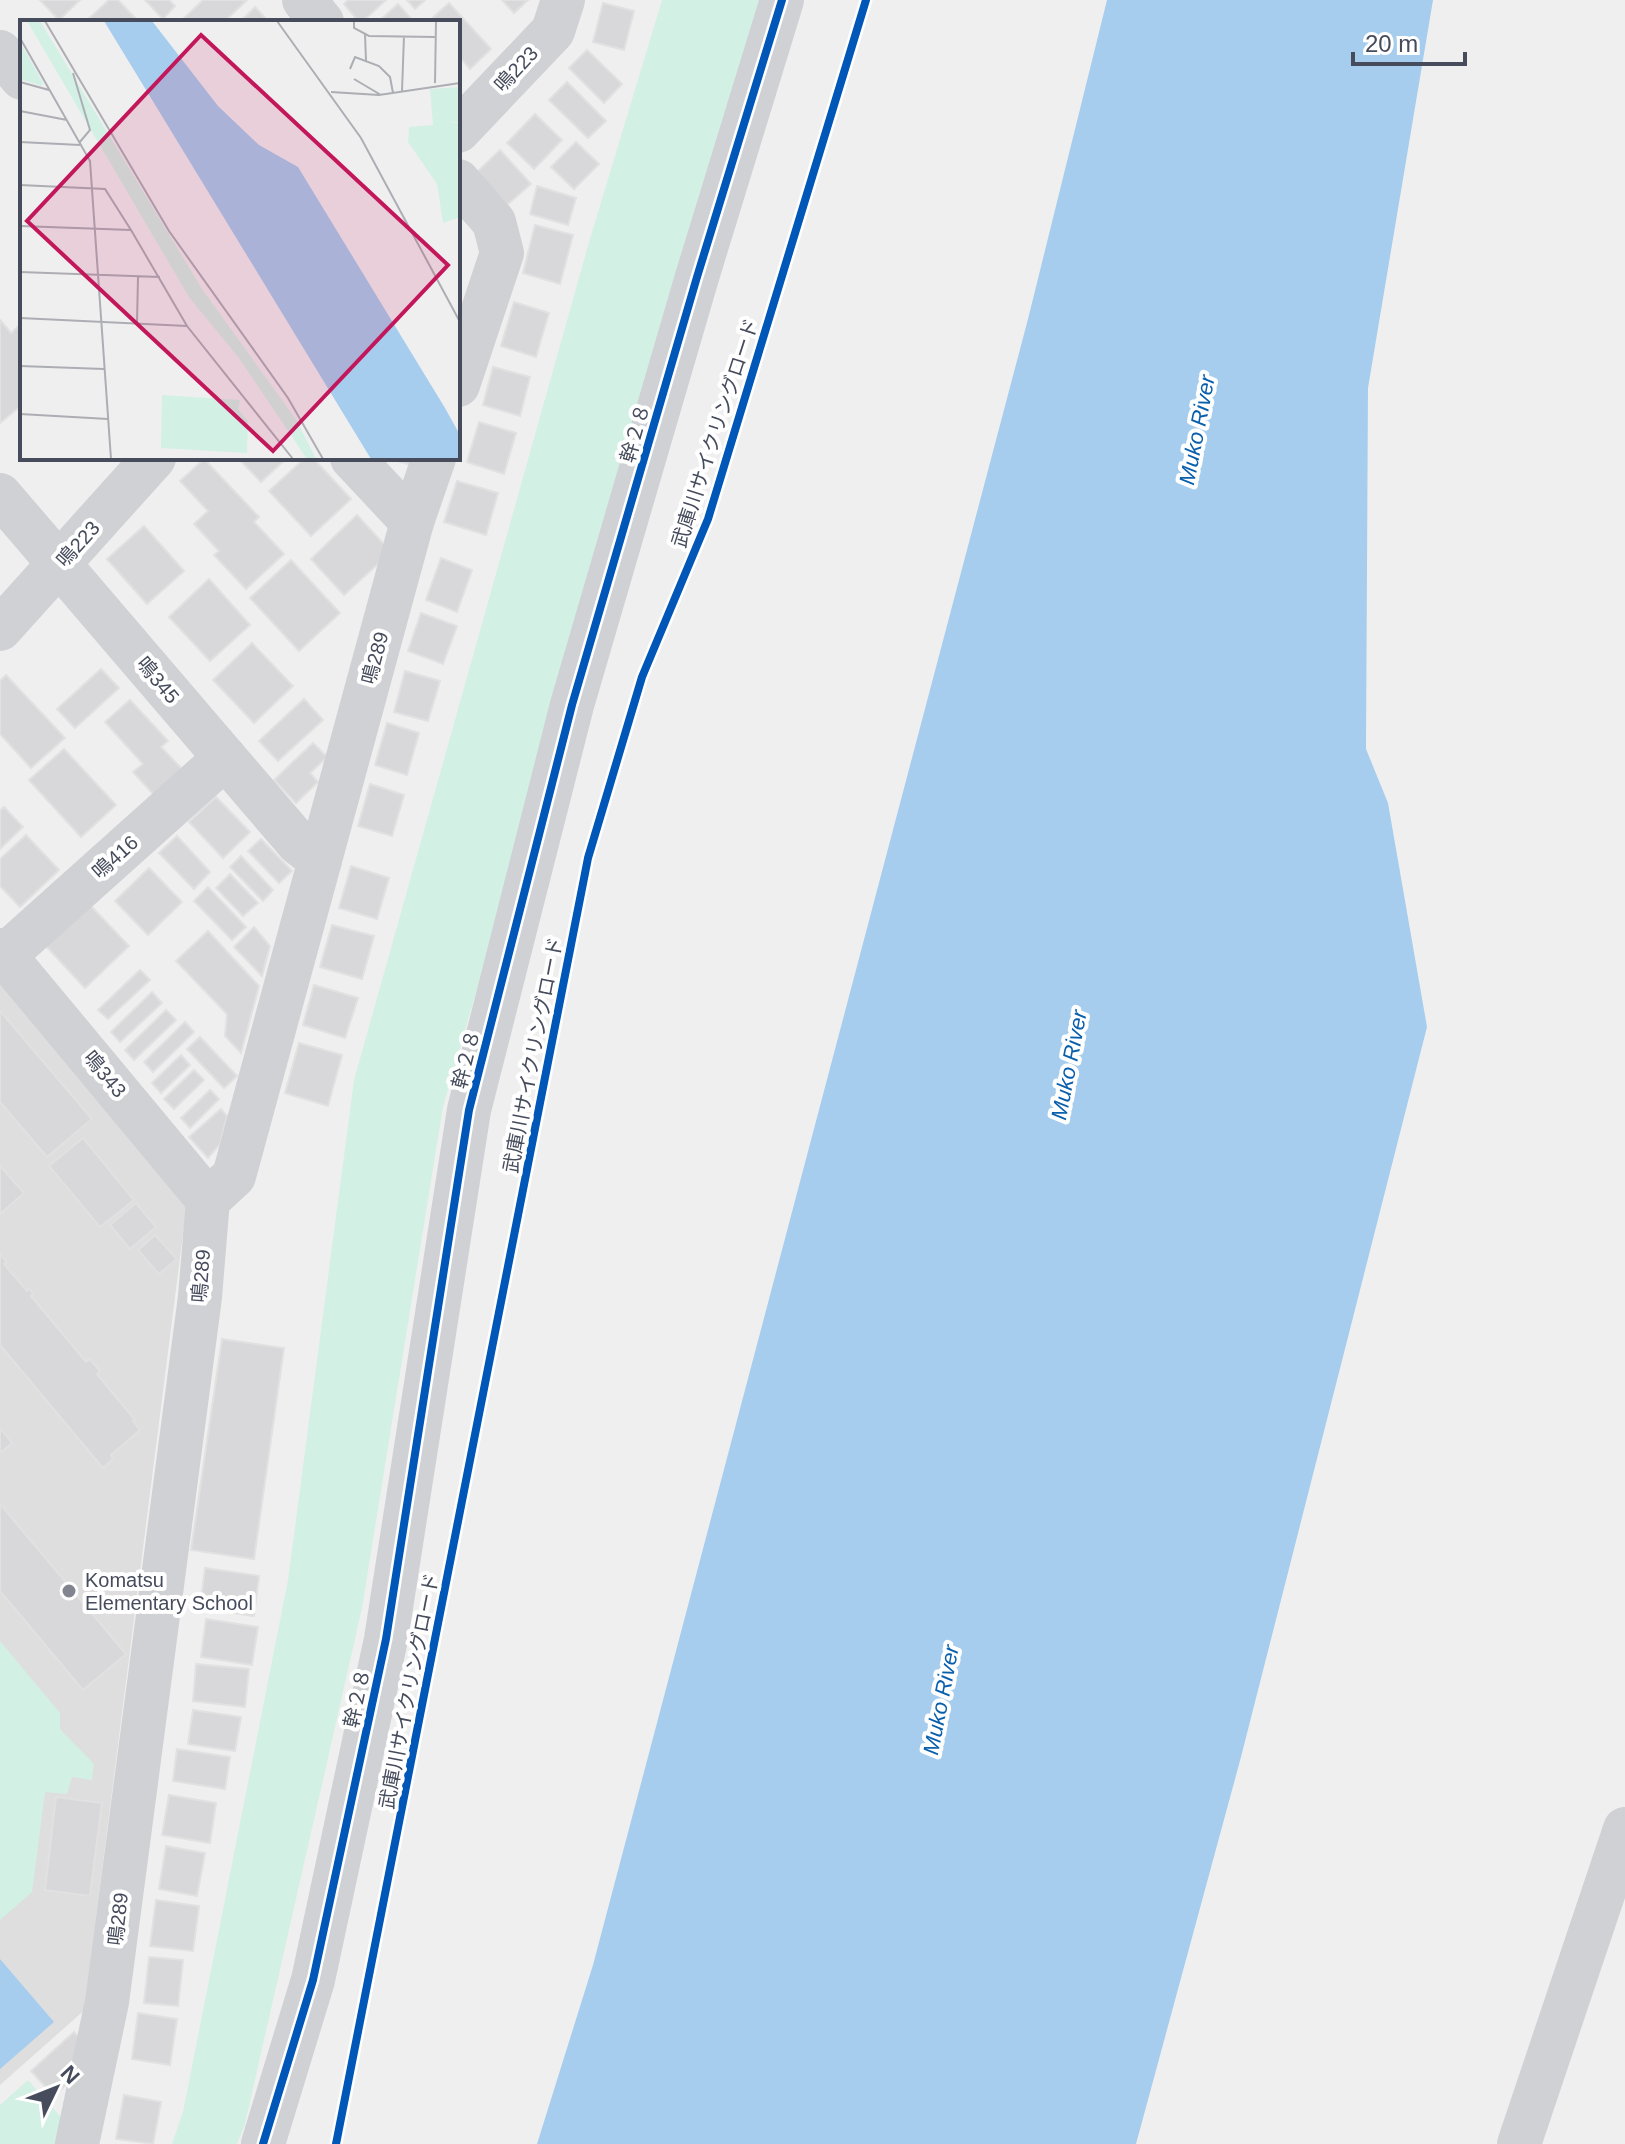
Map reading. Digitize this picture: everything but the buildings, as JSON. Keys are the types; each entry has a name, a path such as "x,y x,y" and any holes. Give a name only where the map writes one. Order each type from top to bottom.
{"street":[{"path":"304,0 320,20"},
{"name":"鳴223","path":"460,129 553,31 563,0"},
{"name":"幹２８","path":"263,2144 313,1980 386,1639 469,1110 572,705 782,0"},
{"path":"0,52 20,76"},
{"path":"460,183 494,222 502,253 460,379"},
{"name":"鳴223","path":"0,629 152,460"},
{"path":"354,460 412,522"},
{"name":"鳴289","path":"77,2144 107,2002 200,1297 208,1200 234,1176 412,522 433,460"},
{"name":"鳴345","path":"0,495 298,843 320,860"},
{"name":"鳴416","path":"2,953 225,758"},
{"name":"鳴343","path":"2,953 208,1200"},
{"path":"1519,2144 1625,1829"}],"shaded area":[{"name":"Komatsu Elementary School","path":"0,975 188,1195 87,1988 97,1999 0,2085"}],"green space":[{"path":"662,0 761,0 443,1107 362,1608 245,2124 237,2144 172,2144 183,2112 288,1580 354,1080 589,242"},
{"path":"0,1641 60,1713 60,1729 94,1764 92,1780 72,1777 67,1794 45,1792 32,1892 0,1920"},
{"path":"28,2080 68,2125 63,2144 0,2144 0,2105"}],"water":[{"name":"Muko River","path":"1107,0 1433,0 1368,388 1366,749 1388,803 1427,1027 1241,1757 1136,2144 537,2144 593,1965 1028,319"},
{"path":"0,1959 54,2022 0,2069"}],"cycle path":[{"path":"263,2144 313,1980 386,1639 469,1110 572,705 782,0"},
{"name":"武庫川サイクリングロード","path":"336,2144 588,858 642,677 708,519 866,0"}],"place":[{"name":"Komatsu Elementary School","path":"69,1591"}]}
